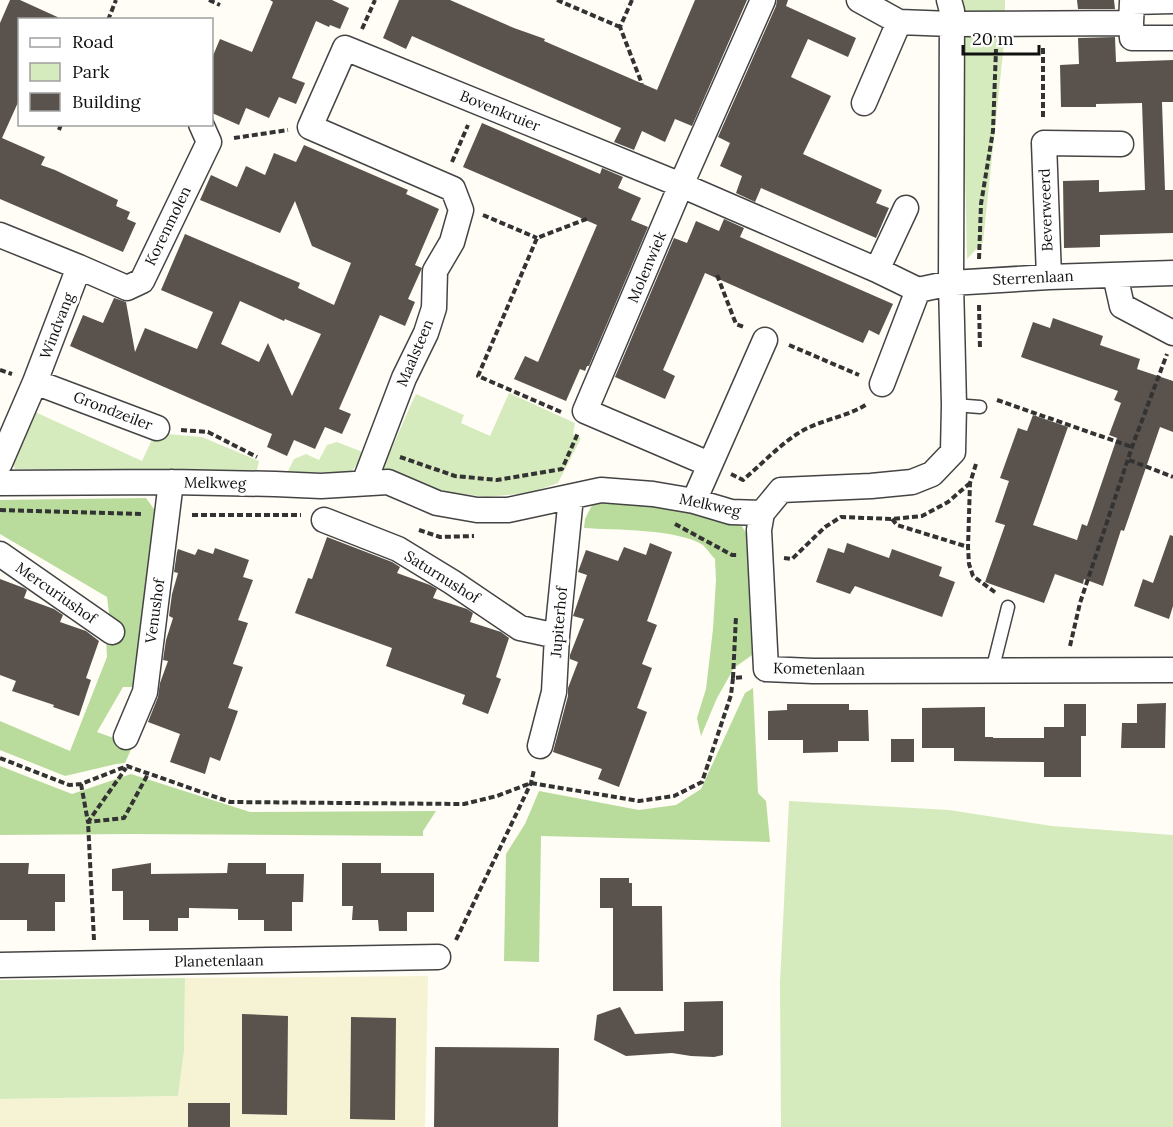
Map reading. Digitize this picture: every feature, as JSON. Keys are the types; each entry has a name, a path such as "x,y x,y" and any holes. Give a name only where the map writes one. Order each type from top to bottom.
{"street":[{"name":"Molenwiek","path":"709,464 585,411 763,0"},
{"path":"859,0 899,22 950,12 996,24 1131,23"},
{"path":"1173,1 1132,2 1131,23 1132,38 1173,38"},
{"name":"Melkweg","path":"0,483 171,482 321,486 388,482 437,503 477,510 508,510 601,490 653,494 694,501 731,512 762,513 781,490 912,482 932,474 953,452 950,12"},
{"path":"864,103 899,22"},
{"path":"352,50 345,48 310,127 451,193"},
{"name":"Bovenkruier","path":"352,50 681,185 918,290"},
{"name":"Korenmolen","path":"79,267 127,288 142,281 205,133"},
{"path":"1044,143 1121,144"},
{"name":"Beverweerd","path":"1044,143 1049,277"},
{"name":"Maalsteen","path":"364,483 404,378 426,333 434,308 435,271 452,242 461,210 451,193"},
{"path":"877,270 906,208"},
{"path":"0,235 79,267"},
{"name":"Windvang","path":"0,463 35,382 79,267"},
{"name":"Sterrenlaan","path":"951,283 1173,273"},
{"path":"1115,275 1122,306 1171,341"},
{"path":"882,384 918,290 951,283"},
{"path":"694,501 765,338"},
{"name":"Grondzeiler","path":"35,382 157,428"},
{"name":"Venushof","path":"126,737 145,692 171,482"},
{"name":"Jupiterhof","path":"540,746 554,692 557,636 571,497"},
{"name":"Kometenlaan","path":"762,513 759,530 766,669 813,671 1173,670"},
{"name":"Saturnushof","path":"324,520 398,549 520,627 557,636"},
{"name":"Mercuriushof","path":"0,554 112,632"},
{"name":"Planetenlaan","path":"0,964 438,957"}],"lane":[{"path":"954,405 980,407"},
{"path":"992,670 1008,607"}],"path":[{"path":"109,18 116,0"},
{"path":"209,0 220,5"},
{"path":"352,50 375,0"},
{"path":"557,0 620,27"},
{"path":"632,0 620,27 642,84"},
{"path":"980,349 981,204 993,131 996,24"},
{"path":"1042,24 1044,143"},
{"path":"478,102 451,193 537,238"},
{"path":"59,130 60,126"},
{"path":"205,133 310,127"},
{"path":"562,412 478,376 537,238 589,218"},
{"path":"709,464 743,480 801,432 823,421 859,409 873,400 882,384 765,338 736,324 717,275"},
{"path":"1065,670 1080,603 1132,447 1171,341"},
{"path":"980,407 981,394 1132,447"},
{"name":"Grondzeiler","path":"157,428 207,432 275,466 274,484"},
{"path":"377,449 455,476 497,480 562,469 579,430"},
{"path":"979,456 970,483 969,564 973,576 1009,602 1008,607"},
{"path":"1128,460 1173,477"},
{"path":"761,556 792,559 825,527 841,517 892,519 922,516 948,502 970,483"},
{"path":"892,519 897,525 968,547"},
{"path":"0,758 69,785 81,784 127,766 230,802 464,804 496,796 531,783 639,801 674,796 702,782 731,695 733,678 761,676 766,669"},
{"path":"88,822 127,766"},
{"path":"88,822 124,818 148,774"},
{"path":"438,957 456,941 531,783"},
{"path":"81,784 88,822 95,963"}],"shaded area":[{"path":"428,976 425,1127 0,1127 0,1099 178,1096 184,1051 185,978"}],"green space":[{"path":"962,0 1005,0 1005,34 983,242 967,259 965,170 959,157 958,120 965,105"},
{"path":"509,393 575,423 573,434 581,438 558,483 529,493 486,497 438,491 380,469 416,394 464,415 461,423 490,436"},
{"path":"33,411 142,461 155,433 202,437 259,461 256,474 15,469 11,460"},
{"path":"337,442 365,453 351,472 287,473 294,459 306,454 319,460 327,445"},
{"path":"146,498 154,509 155,548 138,687 123,687 97,732 133,745 125,763 65,776 0,750 0,721 70,751 107,657 106,638 100,626 109,613 107,597 0,534 0,500"},
{"path":"593,503 648,503 740,523 746,533 752,655 734,668 717,698 701,736 697,718 706,689 713,629 715,559 703,545 678,536 645,531 584,528 585,519"},
{"path":"753,688 758,793 766,801 770,842 541,836 539,962 504,961 506,854 525,824 539,791 639,810 676,805 701,789 745,693"},
{"path":"0,766 72,794 131,774 250,812 436,811 423,831 423,836 0,835"},
{"path":"789,801 949,810 1052,826 1173,835 1173,1127 781,1127 780,983"},
{"path":"185,978 184,1051 178,1096 0,1099 0,980"}],"building":[{"path":"10,0 20,0 60,18 18,18 18,102 2,138 45,157 41,165 118,200 116,206 130,212 127,219 136,223 123,252 0,199 0,23"},
{"path":"270,0 332,0 349,8 340,29 316,21 292,78 305,83 296,104 279,97 269,118 246,108 239,125 213,113 213,56 220,39 252,52 273,2"},
{"path":"399,0 450,0 545,39 544,41 657,90 695,0 747,0 692,126 675,119 665,142 642,131 634,150 614,142 621,128 412,36 406,49 383,38"},
{"path":"777,0 788,0 786,6 856,38 848,57 808,39 791,77 831,96 803,154 882,190 876,203 889,208 876,238 761,188 755,202 736,193 742,176 720,166 730,143 718,137"},
{"path":"1077,0 1114,0 1115,9 1078,9"},
{"path":"1115,37 1116,62 1173,60 1173,102 1162,102 1165,190 1173,190 1173,233 1100,235 1100,247 1064,248 1063,181 1099,180 1099,192 1145,190 1142,103 1061,107 1060,65 1079,64 1078,38"},
{"path":"482,123 600,174 602,168 623,177 618,188 641,198 631,220 648,227 589,366 585,371 580,369 566,401 514,379 525,356 538,362 597,225 463,167"},
{"path":"304,145 408,190 406,194 439,209 415,265 422,268 408,299 415,302 405,326 380,315 339,409 351,414 342,434 325,427 315,449 294,440 287,456 267,447 272,434 70,346 83,315 103,323 114,298 126,302 135,352 145,328 197,349 213,312 161,290 185,234 300,283 298,288 334,305 351,263 312,246 295,201 280,233 200,200 211,175 237,187 246,166 265,175 274,153 296,162","holes":["240,301 284,321 285,319 321,334 292,396 268,343 259,362 221,344"]},
{"path":"724,219 744,228 740,237 893,304 879,335 869,330 863,343 705,273 663,370 675,376 665,399 615,377 674,238 687,243 696,221 719,231"},
{"path":"1053,318 1103,336 1100,345 1140,359 1137,369 1173,381 1173,432 1160,427 1124,531 1121,530 1103,586 1084,579 1083,584 1055,574 1044,603 985,582 1005,525 995,522 1009,481 1000,478 1018,428 1027,431 1033,415 1068,427 1033,525 1077,540 1082,524 1087,526 1117,438 1109,435 1121,403 1114,400 1118,391 1021,357 1033,322 1050,328"},
{"path":"1170,535 1173,536 1173,606 1169,619 1134,606 1143,579 1153,583"},
{"path":"327,537 392,562 400,567 397,573 437,589 433,598 467,609 473,613 470,622 501,632 509,638 496,677 501,679 488,714 462,704 465,695 386,666 392,648 295,613 308,578 312,579"},
{"path":"650,543 672,552 647,621 657,625 642,664 652,668 637,708 647,712 619,787 598,779 602,769 553,752 568,696 568,688 578,662 570,659 570,655 584,619 573,616 587,575 578,572 586,550 618,561 624,547 646,555"},
{"path":"847,543 889,558 892,549 942,567 939,576 955,582 942,617 855,586 850,594 816,582 828,548 844,553"},
{"path":"215,548 249,560 243,577 253,580 238,620 248,623 233,664 243,667 228,708 238,711 220,761 210,757 205,774 170,762 180,734 148,722 168,661 163,660 173,618 169,616 178,573 174,572 178,549 195,555 198,549 213,554"},
{"path":"0,579 24,588 27,590 24,598 54,609 63,615 60,622 86,631 99,641 86,678 91,680 79,716 12,691 16,681 0,675"},
{"path":"1166,703 1165,748 1121,748 1122,723 1137,723 1137,704"},
{"path":"787,704 849,704 849,710 868,710 869,741 838,741 838,752 803,753 803,740 768,740 768,711 787,710"},
{"path":"1064,704 1086,704 1086,736 1081,736 1081,777 1044,777 1044,762 954,761 954,748 922,748 922,708 985,707 985,737 1044,738 1044,727 1064,727"},
{"path":"891,739 914,739 914,762 891,762"},
{"path":"0,863 29,863 28,874 65,874 65,902 55,902 55,931 27,931 27,920 0,920"},
{"path":"151,863 151,874 227,873 228,863 266,863 266,874 304,874 303,902 292,902 292,931 264,931 264,920 238,920 238,909 189,908 189,918 178,918 178,931 149,931 149,920 123,920 123,891 112,891 112,869"},
{"path":"342,863 381,863 381,873 434,873 434,912 407,912 407,931 379,931 378,920 352,920 353,906 342,906"},
{"path":"600,878 629,878 629,883 632,883 632,906 662,906 663,991 613,991 613,908 600,908"},
{"path":"723,1001 723,1055 714,1057 672,1053 626,1056 594,1040 597,1015 620,1007 635,1034 684,1031 684,1002"},
{"path":"242,1014 288,1016 287,1115 242,1114"},
{"path":"351,1017 396,1018 395,1120 350,1119"},
{"path":"435,1047 559,1048 558,1127 434,1127"},
{"path":"188,1103 230,1103 230,1127 188,1127"}]}
